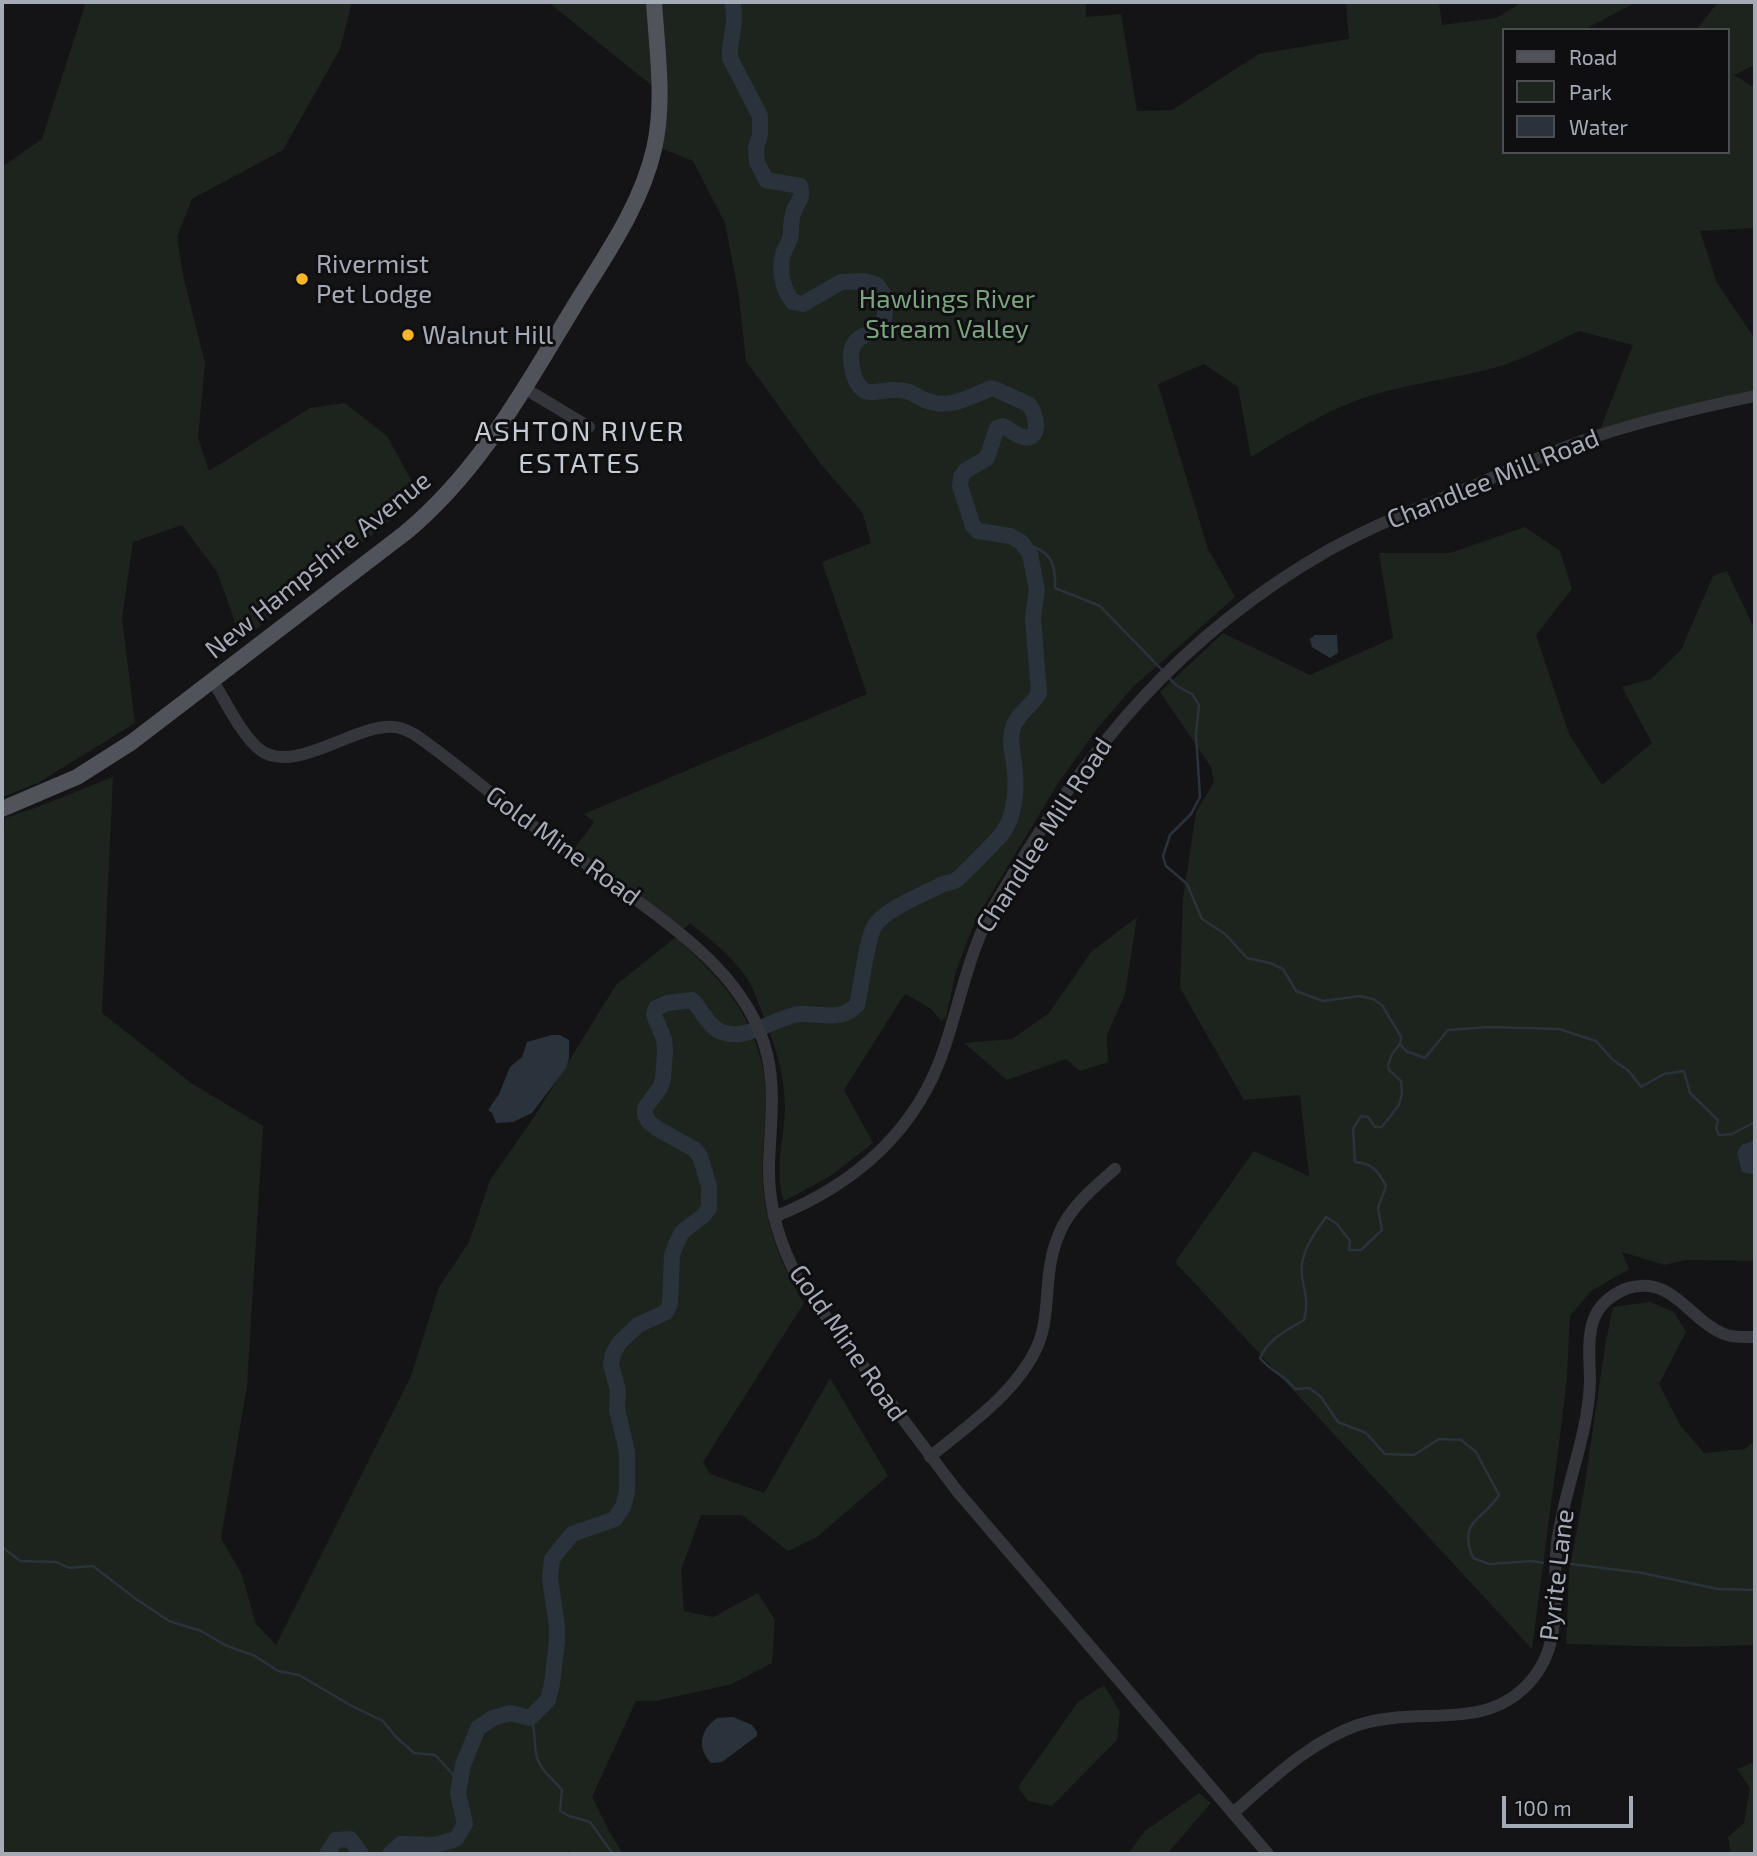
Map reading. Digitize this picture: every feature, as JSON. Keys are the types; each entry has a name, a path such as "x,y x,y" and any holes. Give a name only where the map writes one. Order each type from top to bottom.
{"main road":[{"name":"New Hampshire Avenue","path":"2,809 57,787 132,742 384,550 455,487 479,457 524,388 620,231 636,199 649,167 659,106 654,2"}],"street":[{"path":"524,388 589,427"},
{"name":"Chandlee Mill Road","path":"775,1217 823,1195 851,1177 884,1148 908,1119 924,1094 941,1058 973,950 994,906 1056,807 1090,757 1158,679 1224,620 1332,549 1373,528 1598,435 1675,413 1755,396"},
{"name":"Gold Mine Road","path":"213,681 252,743 273,756 305,753 383,727 400,728 414,734 681,935 720,969 755,1020 764,1042 772,1084 769,1166 775,1217 782,1244 800,1282 930,1457 1268,1854"},
{"path":"930,1457 1002,1395 1030,1363 1045,1323 1050,1263 1058,1234 1077,1204 1115,1169"},
{"name":"Pyrite Lane","path":"1233,1813 1282,1770 1322,1742 1389,1717 1478,1714 1511,1698 1545,1664 1553,1635 1556,1608 1557,1546 1586,1421 1590,1386 1590,1340 1596,1314 1608,1298 1628,1288 1650,1285 1676,1297 1708,1325 1724,1334 1741,1338 1755,1337"}],"green space":[{"path":"86,2 352,2 340,49 283,150 192,199 177,237 183,275 205,363 198,438 209,471 310,408 345,403 387,436 420,496 249,635 237,627 217,572 182,525 133,542 122,618 135,723 38,783 2,797 2,167 42,139"},
{"name":"Hawlings River Stream Valley","path":"548,2 1086,2 1086,17 1121,14 1137,111 1172,110 1259,54 1349,39 1346,2 1439,2 1442,25 1496,18 1522,2 1637,2 1587,28 1502,28 1502,154 1729,154 1729,28 1698,28 1718,2 1755,2 1755,65 1734,75 1755,88 1755,228 1700,231 1717,283 1755,339 1755,396 1598,435 1633,345 1579,331 1502,366 1384,392 1350,403 1312,421 1251,457 1238,387 1204,364 1158,384 1208,549 1235,597 1133,687 1096,730 1057,785 972,929 956,971 946,1018 944,1017 942,1022 931,1009 906,994 902,998 844,1090 873,1143 829,1177 784,1201 780,1179 785,1110 781,1070 749,982 725,953 690,923 683,930 574,849 594,822 584,814 867,694 822,562 871,543 863,514 820,463 746,361 739,296 725,223 693,161 660,148 665,96"},
{"path":"1525,527 1560,551 1572,589 1536,635 1569,734 1602,785 1652,743 1622,687 1651,679 1681,650 1713,576 1727,571 1755,630 1755,1140 1741,1145 1742,1172 1755,1175 1755,1261 1686,1260 1664,1265 1622,1252 1629,1269 1591,1291 1570,1316 1567,1376 1532,1649 1175,1262 1254,1151 1309,1176 1300,1095 1244,1100 1180,988 1183,898 1196,812 1214,782 1211,767 1160,692 1223,633 1310,675 1393,638 1379,553 1450,553"},
{"path":"113,777 102,1013 191,1083 263,1126 247,1386 221,1538 242,1575 256,1624 276,1645 411,1376 439,1287 469,1242 490,1180 534,1117 616,985 676,937 725,988 748,1024 761,1059 766,1087 763,1188 768,1219 782,1262 804,1303 703,1462 710,1474 764,1493 830,1378 888,1476 817,1537 788,1551 742,1515 701,1515 681,1570 684,1611 713,1617 758,1593 775,1620 772,1663 732,1684 656,1701 636,1701 592,1797 623,1854 572,1854 568,1850 566,1854 2,1854 2,851 5,818"},
{"path":"1137,917 1125,994 1107,1035 1108,1062 1080,1071 1066,1059 1007,1080 964,1043 1012,1039 1049,1013 1091,952"},
{"path":"1650,1302 1674,1312 1686,1332 1659,1384 1680,1425 1704,1453 1745,1449 1755,1440 1755,1645 1685,1647 1566,1644 1569,1573 1613,1307"},
{"path":"1104,1685 1120,1712 1117,1740 1052,1806 1028,1801 1018,1787 1078,1702"},
{"path":"1755,1762 1755,1854 1731,1854 1728,1837 1744,1823 1750,1788 1737,1769"},
{"path":"1199,1793 1211,1803 1167,1854 1128,1854 1145,1831"}],"water":[{"path":"1315,635 1337,635 1338,653 1330,658 1312,647 1310,639"},
{"path":"560,1035 569,1040 566,1068 532,1113 513,1122 496,1123 488,1110 499,1094 510,1067 522,1057 527,1042"},
{"path":"1755,1140 1755,1175 1742,1172 1737,1153 1741,1145"},
{"path":"733,1717 752,1725 757,1736 722,1762 711,1763 703,1751 704,1733 717,1718"}],"waterway":[{"path":"390,1854 401,1844 436,1845 456,1839 465,1824 458,1793 463,1765 478,1728 493,1718 510,1713 530,1718 548,1700 557,1641 550,1579 552,1559 572,1534 615,1519 623,1507 627,1492 627,1452 617,1409 618,1390 611,1365 613,1354 619,1343 638,1325 666,1312 670,1304 672,1255 676,1244 682,1232 709,1208 709,1186 700,1156 694,1149 658,1129 648,1121 645,1114 645,1108 660,1088 663,1079 664,1039 654,1015 656,1008 667,1003 692,1000 717,1030 732,1034 752,1031 791,1016 831,1016 851,1010 857,1005 869,943 879,920 904,903 956,880 1004,831 1015,798 1012,732 1016,720 1039,693 1033,618 1037,590 1030,554 1021,542 1010,536 978,531 973,526 960,486 965,471 987,458 997,428 1003,426 1020,436 1029,437 1035,431 1034,413 1028,404 992,388 959,401 943,404 905,391 863,390 854,377 851,355 854,343 864,335 880,331 883,326 887,300 877,285 864,281 841,282 803,304 793,302 789,297 782,279 781,266 801,190 800,186 766,180 757,162 760,116 730,58 734,16 732,2"},
{"path":"1021,542 1049,557 1054,569 1055,588 1100,606 1164,672"},
{"path":"1168,677 1177,686 1192,694 1199,705 1196,734 1200,797 1191,814 1170,835 1163,856 1166,866 1187,884 1202,919 1225,934 1247,958 1283,969 1296,991 1323,1001 1360,996 1373,999 1382,1005 1401,1037 1388,1065 1389,1070 1401,1081 1399,1105 1382,1127 1375,1127 1368,1117 1361,1116 1353,1129 1355,1162 1374,1169 1386,1186 1378,1208 1382,1230 1361,1250 1349,1250 1350,1241 1337,1224 1326,1217 1303,1257 1302,1277 1306,1296 1304,1320 1273,1340 1260,1358 1295,1389 1309,1388 1321,1397 1338,1422 1366,1433 1385,1454 1414,1455 1439,1439 1461,1440 1476,1452 1499,1495 1470,1528 1468,1536 1473,1558 1489,1564 1532,1561 1543,1563"},
{"path":"1400,1044 1406,1051 1425,1058 1448,1030 1489,1027 1559,1029 1596,1041 1613,1060 1629,1071 1641,1087 1664,1074 1684,1071 1690,1093 1718,1120 1716,1128 1719,1135 1732,1134 1755,1122"},
{"path":"2,1547 20,1561 57,1562 69,1568 93,1566 169,1621 201,1631 225,1645 255,1656 278,1671 299,1675 383,1721 414,1753 435,1755 460,1782"},
{"path":"1571,1564 1642,1573 1718,1589 1755,1590"},
{"path":"530,1718 539,1763 562,1790 560,1811 590,1822 613,1854"},
{"path":"327,1854 336,1840 350,1839 361,1854"}],"place":[{"name":"Rivermist Pet Lodge","path":"302,279"},
{"name":"Walnut Hill","path":"408,335"}],"district":[{"name":"ASHTON RIVER ESTATES","path":"580,448"}]}
